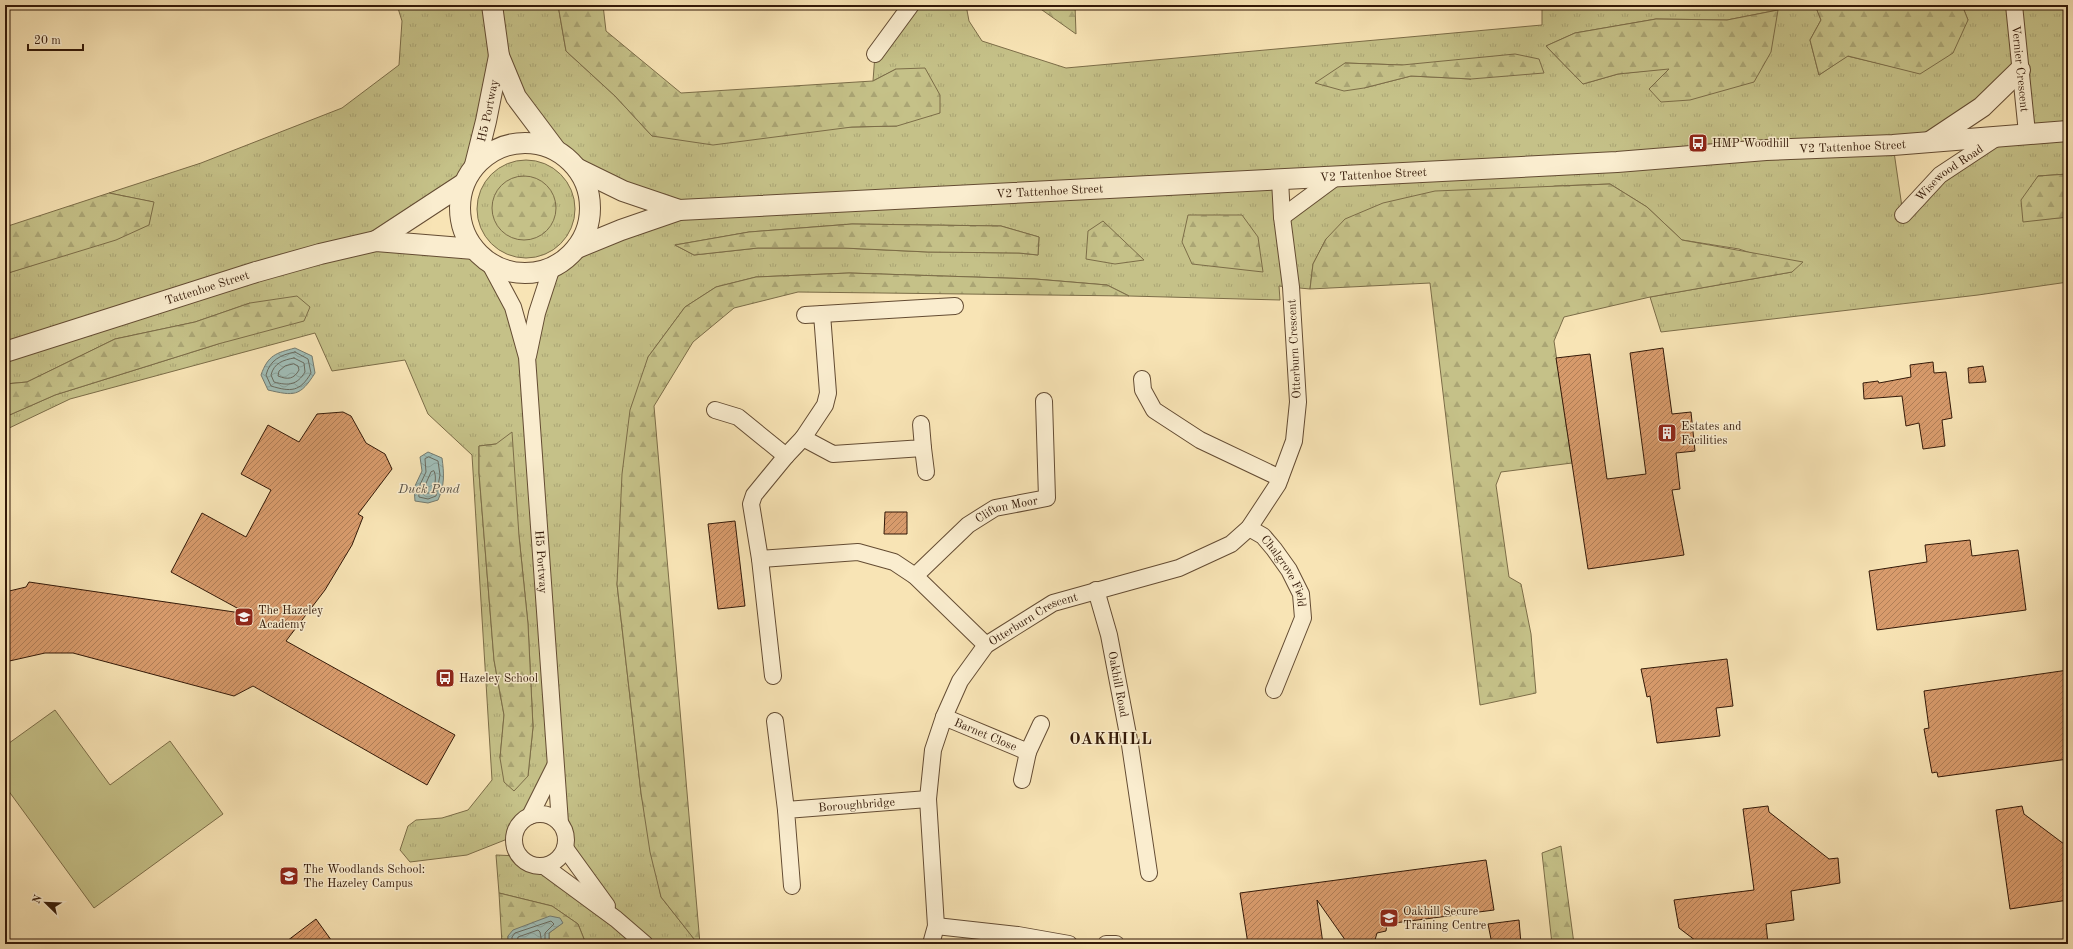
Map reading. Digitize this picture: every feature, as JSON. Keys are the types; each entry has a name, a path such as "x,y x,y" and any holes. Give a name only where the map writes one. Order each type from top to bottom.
{"street":[{"name":"H5 Portway","path":"492,5 498,56 516,97 555,149"},
{"path":"875,54 911,5"},
{"name":"Vernier Crescent","path":"2014,5 2027,133"},
{"name":"H5 Portway","path":"475,165 486,121 498,56"},
{"path":"1929,142 1982,107 2020,70"},
{"name":"V2 Tattenhoe Street","path":"577,248 621,230 679,210 1617,162 1766,150 1929,142 2027,133 2068,131"},
{"name":"Wisewood Road","path":"1903,215 1940,175 1999,136"},
{"path":"534,142 555,149 566,157 578,169 587,188 590,209 587,229 577,248 567,258 552,267 531,273 510,272 490,264 474,249 464,235 460,218 459,201 463,184 475,165 492,151 512,143 534,142"},
{"name":"V2 Tattenhoe Street","path":"578,169 623,191 679,210"},
{"path":"1282,217 1336,177"},
{"name":"Otterburn Crescent","path":"931,944 936,926 928,799 933,750 944,717 960,681 986,645 1053,603 1179,568 1231,544 1249,528 1280,478 1294,441 1298,402 1291,287 1282,217 1280,180"},
{"name":"Tattenhoe Street","path":"376,241 463,184"},
{"name":"Tattenhoe Street","path":"5,352 256,272 320,254 376,241 474,249"},
{"name":"H5 Portway","path":"490,264 513,308 528,363 560,823"},
{"name":"H5 Portway","path":"528,363 537,313 552,267"},
{"path":"805,316 955,306"},
{"path":"773,676 760,559 751,504 754,494 803,438 825,405 828,393 822,314"},
{"name":"Tattenhoe Street","path":"5,346 40,342"},
{"path":"1142,379 1143,390 1154,410 1200,440 1280,478"},
{"name":"Clifton Moor","path":"915,576 968,525 995,508 1047,498 1044,401"},
{"path":"715,410 738,418 786,456"},
{"path":"920,424 926,472"},
{"path":"803,438 833,454 923,448"},
{"name":"Chalgrove Field","path":"1249,528 1263,536 1274,549 1289,570 1301,594 1303,618 1274,690"},
{"path":"760,559 858,552 894,562 915,576 986,645"},
{"name":"Oakhill Road","path":"1096,590 1109,635 1130,745 1149,873"},
{"name":"Barnet Close","path":"944,717 1028,752"},
{"path":"775,721 786,810 792,886"},
{"name":"Barnet Close","path":"1022,780 1028,752 1041,724"},
{"path":"530,816 546,815 560,823 566,839 565,848 557,860 544,866 537,866 525,861 516,850 515,836 517,828 530,816 555,766"},
{"name":"Boroughbridge","path":"786,810 928,799"},
{"path":"565,848 616,919"},
{"path":"544,866 616,919 645,944"},
{"path":"936,926 1010,934 1069,944"},
{"path":"1106,944 1116,944"}],"green space":[{"path":"397,5 558,5 566,51 615,96 652,136 897,126 896,69 873,81 875,54 911,5 966,5 969,21 982,41 1066,68 1542,25 1542,5 1815,5 1821,20 1810,40 1819,75 1847,56 1920,73 1968,20 1962,5 2068,5 2068,174 2038,176 2023,221 2068,217 2068,282 1978,295 1661,332 1650,297 1792,272 1768,259 1739,249 1682,240 1647,207 1610,184 1555,186 1326,239 1313,264 1310,289 1279,286 1280,300 1129,296 1107,285 1035,279 849,273 756,277 716,287 685,307 648,357 617,584 641,793 661,897 698,944 586,944 578,924 552,906 499,893 496,855 519,856 614,917 565,848 566,839 560,823 555,767 530,816 520,824 515,836 467,855 410,862 400,850 408,826 416,820 442,818 468,810 492,780 472,455 428,414 405,360 332,371 315,333 70,399 5,430 5,417 55,395 218,344 250,303 195,322 115,339 27,382 5,384 5,274 48,260 153,202 109,193 201,163 342,108 399,65 402,21","holes":["1778,10 1650,88 1670,68 1618,74 1583,84 1546,46 1575,33 1656,19 1727,20","499,57 555,149 578,169 678,210 577,248 567,258 552,267 527,356 490,264 474,249 379,247 463,184 466,160 475,165","1345,63 1402,65 1471,79 1411,76 1364,88","2020,70 2027,133 1999,136 1903,214 1893,145 1929,142","1335,177 1282,217 1280,180","852,224 1001,226 1039,237 1038,255 1019,253 928,252 843,248 758,248 694,255 675,245 749,232","496,444 519,536 528,624 533,727 528,776 500,758 504,715 494,660 479,473 479,446"]},
{"path":"558,5 603,5 606,31 681,93 873,81 896,69 925,68 940,95 940,113 897,126 852,127 713,145 652,136 615,96 566,51"},
{"path":"1035,5 1075,5 1076,34"},
{"path":"1815,5 1962,5 1968,20 1953,53 1920,74 1848,56 1819,75 1810,40 1821,20"},
{"path":"1778,10 1771,52 1754,82 1690,100 1661,102 1649,89 1669,69 1618,74 1583,84 1546,46 1575,33 1656,19 1727,20"},
{"path":"1515,54 1539,59 1544,73 1471,79 1411,76 1364,88 1344,91 1315,83 1345,63 1402,65"},
{"path":"526,160 545,164 561,174 571,190 575,209 571,228 561,244 545,254 526,258 507,254 491,244 481,228 477,209 481,190 491,174 507,164"},
{"path":"2068,174 2068,217 2023,222 2021,200 2038,176"},
{"path":"524,176 542,182 550,190 556,208 550,226 542,234 524,240 506,234 498,226 492,208 498,190 506,182"},
{"path":"1610,184 1647,207 1682,240 1803,262 1792,272 1650,297 1564,317 1554,341 1572,463 1501,472 1496,485 1509,577 1521,584 1531,634 1536,693 1480,705 1430,283 1310,289 1313,264 1326,239 1345,219 1383,203 1435,191"},
{"path":"109,193 154,202 149,225 116,240 5,274 5,227"},
{"path":"1188,215 1242,215 1258,237 1263,272 1192,264 1182,242"},
{"path":"1103,221 1144,260 1115,264 1086,259 1088,231"},
{"path":"852,224 1001,226 1039,237 1038,255 1019,253 928,252 843,248 758,248 694,255 675,245 749,232"},
{"path":"849,273 1035,279 1107,285 1129,296 798,292 734,308 693,342 654,406 700,944 698,944 661,897 650,852 641,793 617,584 622,474 630,410 648,357 685,307 716,287 756,277"},
{"path":"297,296 310,307 304,321 218,344 55,395 5,417 5,384 27,382 115,339 195,322 250,303"},
{"path":"512,432 519,536 528,624 533,727 528,776 514,791 504,782 500,758 504,715 494,660 479,473 479,446 496,444"},
{"path":"55,710 110,785 170,741 223,814 94,908 5,786 5,746"},
{"path":"1561,846 1574,944 1552,944 1542,853"},
{"path":"499,893 552,906 578,924 586,944 557,944 549,939 549,933 557,927 508,936 508,944 502,944"}],"water":[{"path":"295,348 312,356 315,373 310,381 305,387 296,393 290,394 268,390 261,375 267,363 278,353"},
{"name":"Duck Pond","path":"428,452 442,458 443,484 438,500 428,503 415,501 414,488 422,471 420,457"},
{"path":"550,916 560,918 563,923 549,933 549,939 557,944 508,944 508,936 513,930"}],"building":[{"name":"Estates and Facilities","path":"1663,348 1672,414 1691,412 1695,451 1676,453 1680,489 1672,490 1684,555 1588,569 1556,358 1590,354 1607,479 1646,474 1630,353"},
{"path":"1933,362 1934,373 1946,372 1952,418 1942,420 1945,446 1923,449 1919,423 1906,426 1902,396 1864,399 1863,383 1878,381 1879,383 1911,377 1910,365"},
{"path":"1983,366 1986,382 1969,383 1968,368"},
{"path":"343,412 351,416 366,443 385,454 392,469 358,514 363,517 352,545 325,590 286,641 455,735 427,785 253,686 234,696 73,653 45,653 5,662 5,592 26,587 29,582 248,614 171,572 202,513 246,537 271,490 241,474 268,425 299,442 317,414"},
{"path":"885,512 907,512 907,534 884,534"},
{"path":"735,521 745,606 718,609 708,524"},
{"path":"1970,540 1972,556 2018,550 2026,610 1877,630 1869,571 1927,562 1925,545"},
{"path":"1727,659 1733,706 1716,708 1720,736 1657,743 1650,696 1647,697 1641,669"},
{"path":"2068,670 2068,759 1938,777 1937,772 1932,773 1924,729 1929,728 1924,691"},
{"path":"1768,806 1769,812 1829,859 1838,858 1840,883 1791,891 1794,920 1766,924 1768,944 1700,944 1679,928 1674,900 1754,890 1743,809"},
{"path":"2022,806 2024,814 2068,847 2068,900 2010,909 1996,810"},
{"name":"Oakhill Secure Training Centre","path":"1486,860 1494,910 1387,924 1386,931 1377,933 1375,940 1348,944 1317,900 1323,944 1248,944 1240,893"},
{"path":"316,919 334,944 283,944"},
{"path":"1519,920 1521,944 1492,944 1488,924"}],"place":[{"name":"HMP Woodhill","path":"1698,143"},
{"name":"Estates and Facilities","path":"1667,433"},
{"name":"The Hazeley Academy","path":"244,617"},
{"name":"Hazeley School","path":"445,678"},
{"name":"The Woodlands School: The Hazeley Campus","path":"289,876"},
{"name":"Oakhill Secure Training Centre","path":"1389,918"}],"district":[{"name":"OAKHILL","path":"1111,738"}]}
